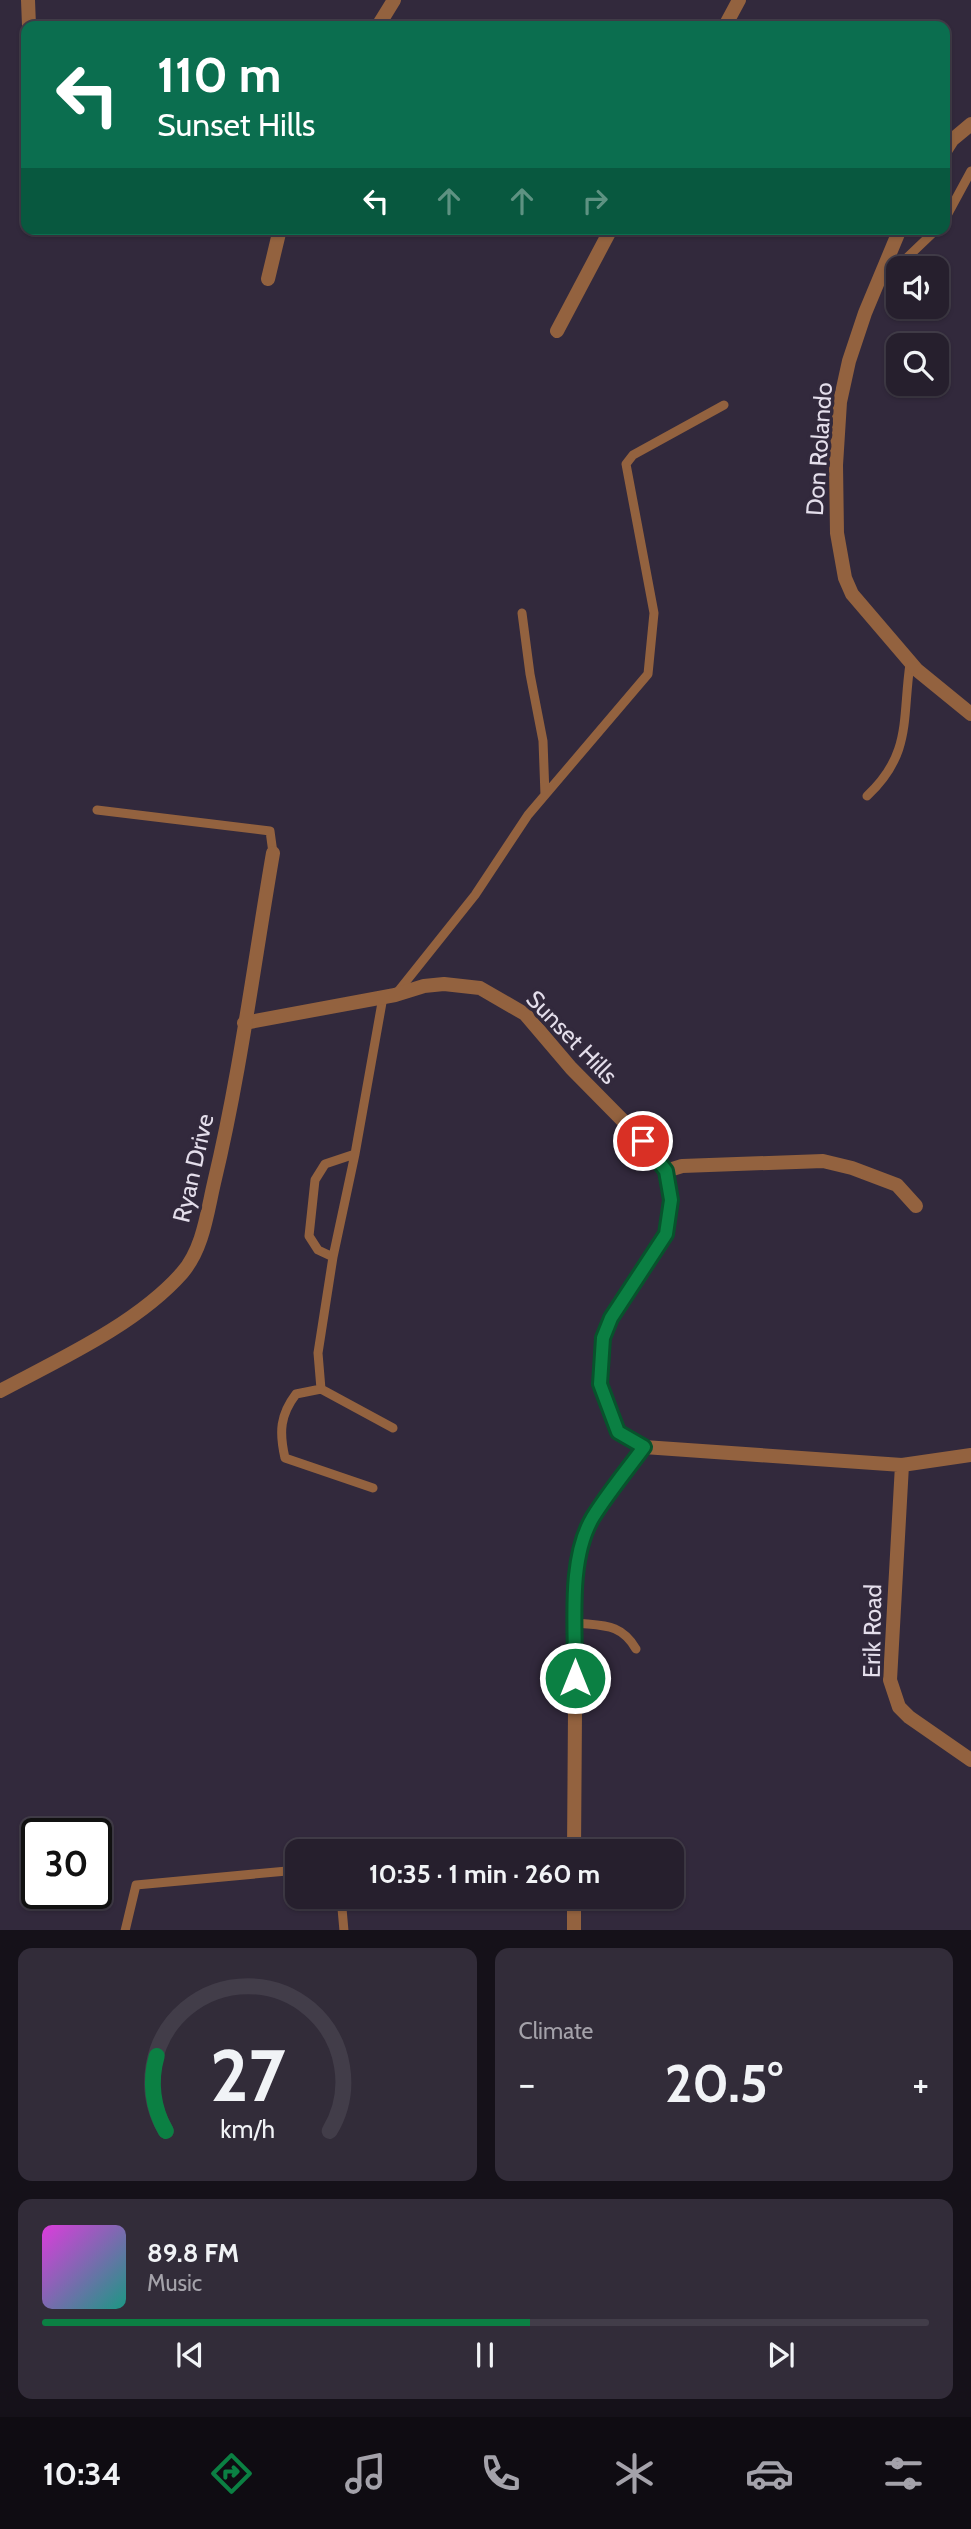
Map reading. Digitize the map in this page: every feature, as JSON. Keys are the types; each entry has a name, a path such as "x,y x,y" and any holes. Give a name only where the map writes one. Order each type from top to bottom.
{"street":[{"path":"28,0 29,21"},
{"path":"381,21 394,0"},
{"path":"728,21 739,0"},
{"path":"950,142 971,124"},
{"path":"268,279 279,235"},
{"path":"557,331 608,235"},
{"name":"Don Rolando","path":"897,235 849,361 840,402 835,465 837,533 845,578 852,594 910,664 971,714"},
{"name":"Ryan Drive","path":"0,1391 105,1334 165,1291 185,1270 201,1239 225,1136 273,853"},
{"name":"Sunset Hills","path":"244,1023 389,996 424,986 444,984 480,988 525,1014 571,1068 643,1141 666,1171"},
{"path":"916,1206 897,1185 852,1168 823,1161 682,1166 666,1171 671,1200 666,1234 611,1318 603,1338 600,1384 618,1432 644,1447 902,1465 971,1455"},
{"path":"574,1839 576,1571 582,1542 592,1518 644,1447"},
{"name":"Erik Road","path":"902,1465 890,1680 899,1707 909,1717 971,1760"},
{"path":"574,1909 574,1930"}],"lane":[{"path":"950,210 971,171"},
{"path":"882,272 893,271 931,235"},
{"path":"321,1389 318,1353 334,1257 389,996 475,895 528,815 648,674 654,613 626,464 633,455 724,405"},
{"path":"522,613 543,741 545,795"},
{"path":"867,796 891,770 897,757 904,725 910,664"},
{"path":"97,810 270,831 273,853"},
{"path":"334,1257 318,1250 309,1236 315,1180 325,1164 355,1154"},
{"path":"373,1488 285,1458 280,1438 285,1409 296,1394 321,1389 393,1428"},
{"path":"576,1623 612,1627 629,1637 636,1649"},
{"path":"125,1930 136,1885 285,1871"},
{"path":"342,1909 344,1930"}],"route":[{"path":"575,1678 576,1571 582,1542 592,1518 644,1447 618,1432 600,1384 603,1338 611,1318 666,1234 671,1200 666,1171 643,1141"}]}
